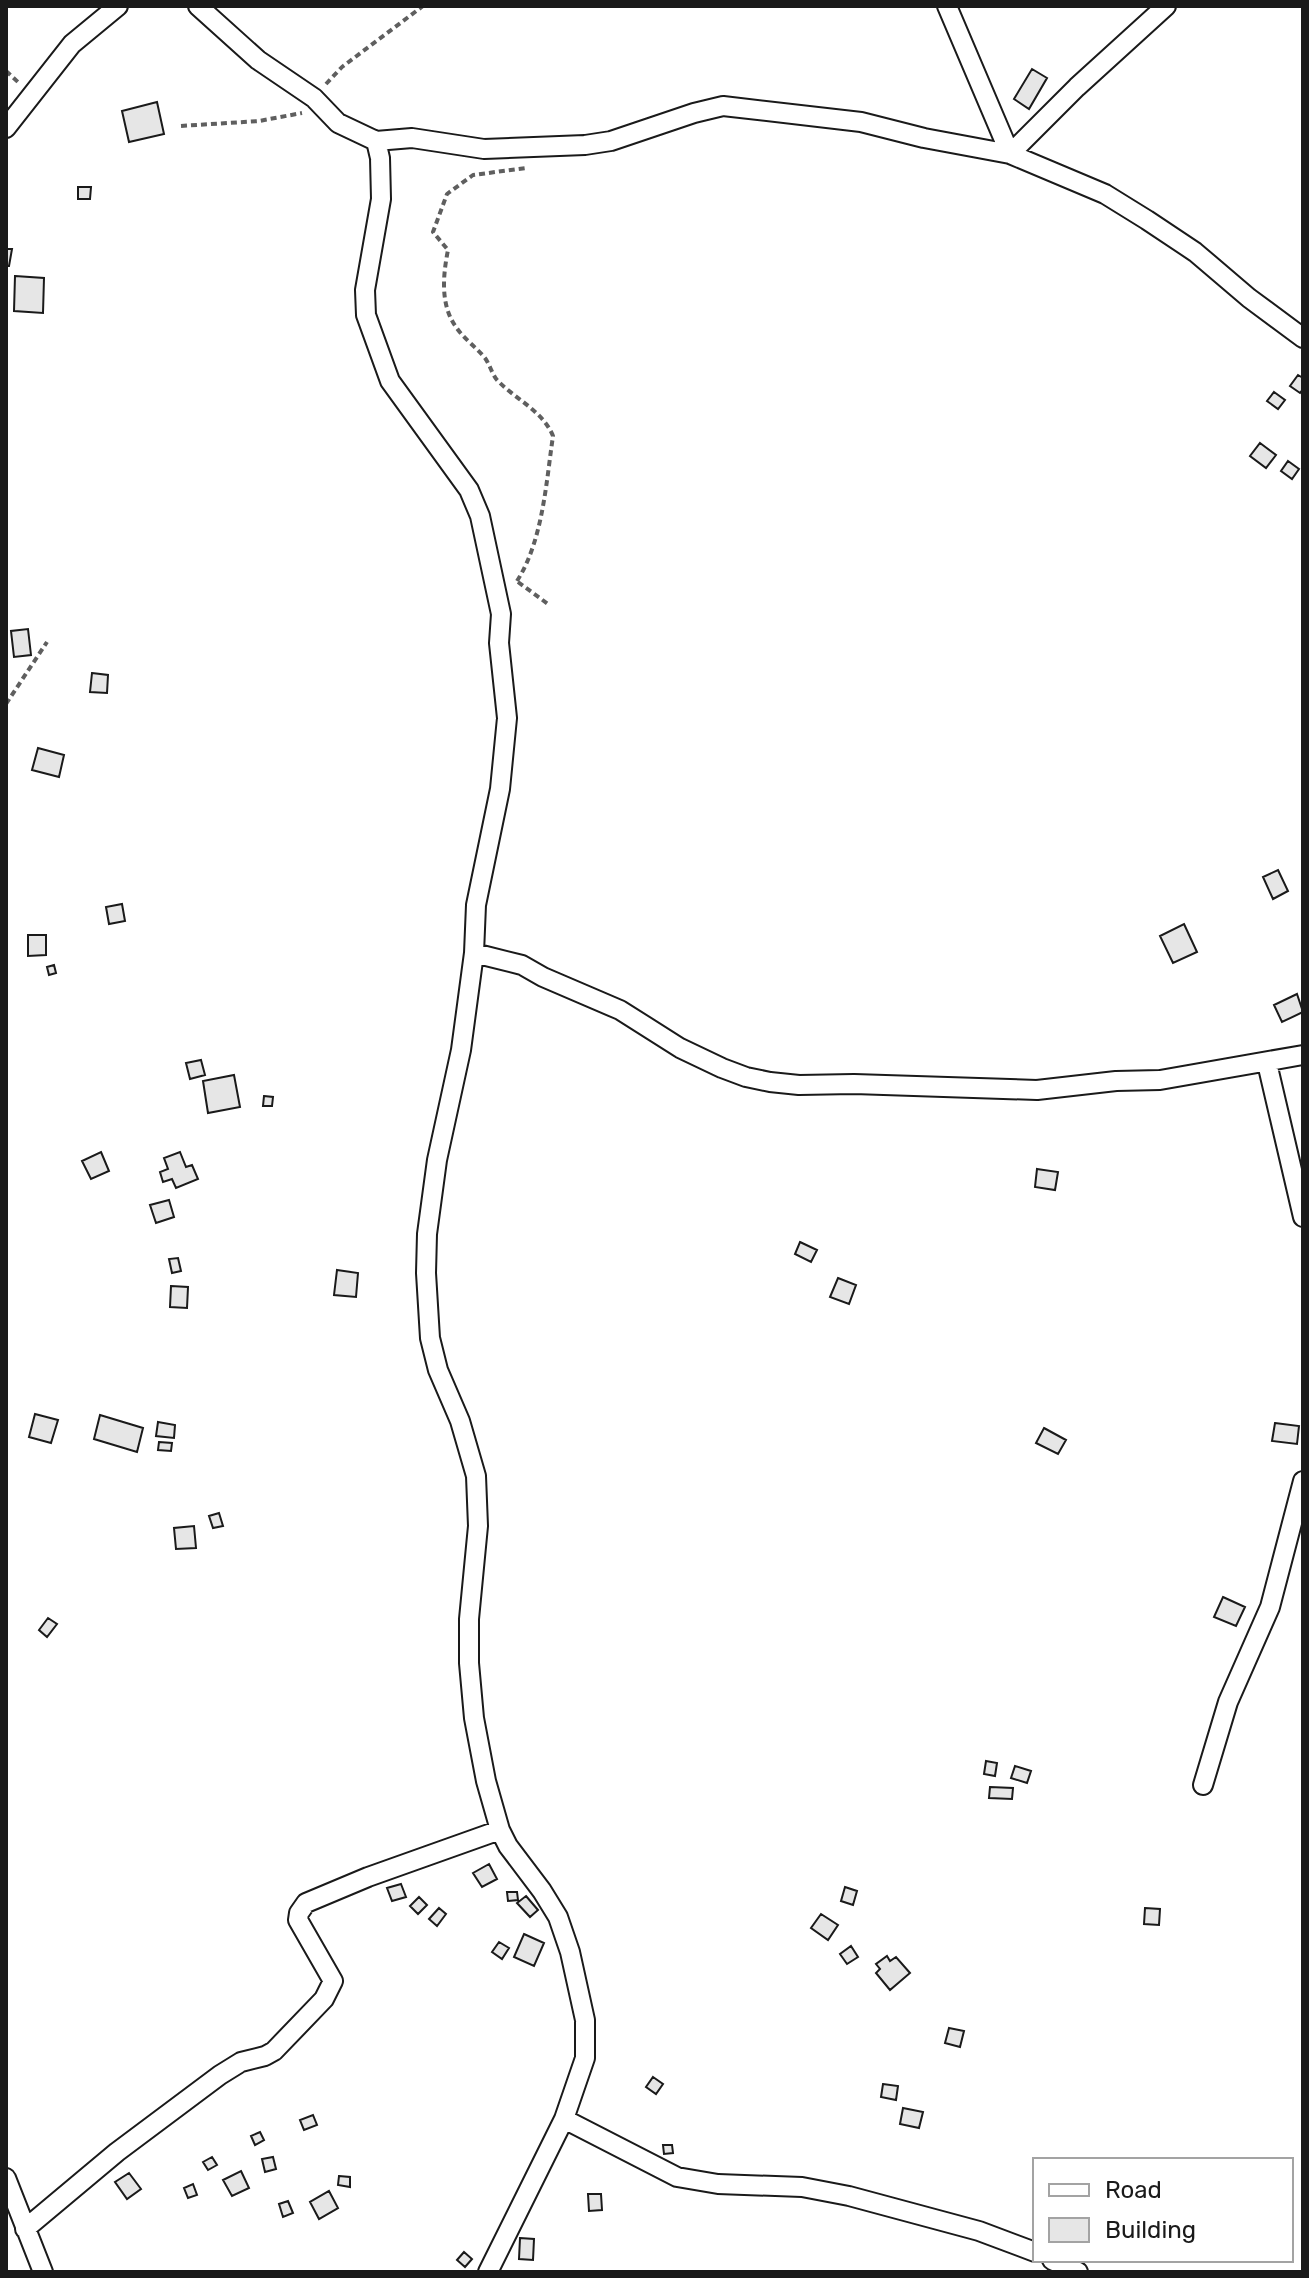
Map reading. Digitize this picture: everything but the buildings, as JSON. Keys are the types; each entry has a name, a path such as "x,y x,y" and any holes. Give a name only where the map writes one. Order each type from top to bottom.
{"street":[{"path":"6,128 72,44 118,6"},
{"path":"198,6 258,60 319,103 338,123 376,141 412,138 484,149 585,145 611,141 723,106 861,122 924,138 1010,154 1105,194 1147,220 1195,252 1303,338"},
{"path":"947,6 1010,154"},
{"path":"1010,154 1077,87 1166,6"},
{"path":"376,141 380,158 381,199 365,290 366,315 390,381 469,490 480,516 501,614 499,643 507,718 500,789 476,905 474,953 461,1050 437,1160 427,1234 426,1273 433,1353 460,1421 476,1476 478,1526 469,1619 469,1663 483,1769 500,1830 508,1846 558,1917 570,1952 585,2020 585,2058 564,2119 488,2272"},
{"path":"474,953 522,965 620,1010 680,1048 746,1077 770,1082 1037,1090 1116,1081 1160,1080 1303,1055"},
{"path":"1267,1063 1303,1217"},
{"path":"1203,1785 1228,1702 1270,1607 1303,1481"},
{"path":"25,2229 117,2152 220,2075 241,2062 274,2051 324,1999 333,1981 298,1920 306,1903 368,1877 500,1830"},
{"path":"564,2119 677,2177 718,2184 802,2187 849,2196 979,2231 1033,2251"},
{"path":"6,2178 43,2272"},
{"path":"1056,2262 1078,2272"}],"path":[{"path":"181,126 259,121 319,103 342,67 423,6"},
{"path":"517,581 528,564 543,504 553,436 531,407 496,379 485,359 456,328 447,312 444,297 448,250 433,232 447,194 473,175 528,168"},
{"path":"493,582 517,581 548,604"},
{"path":"6,704 47,642"}]}
